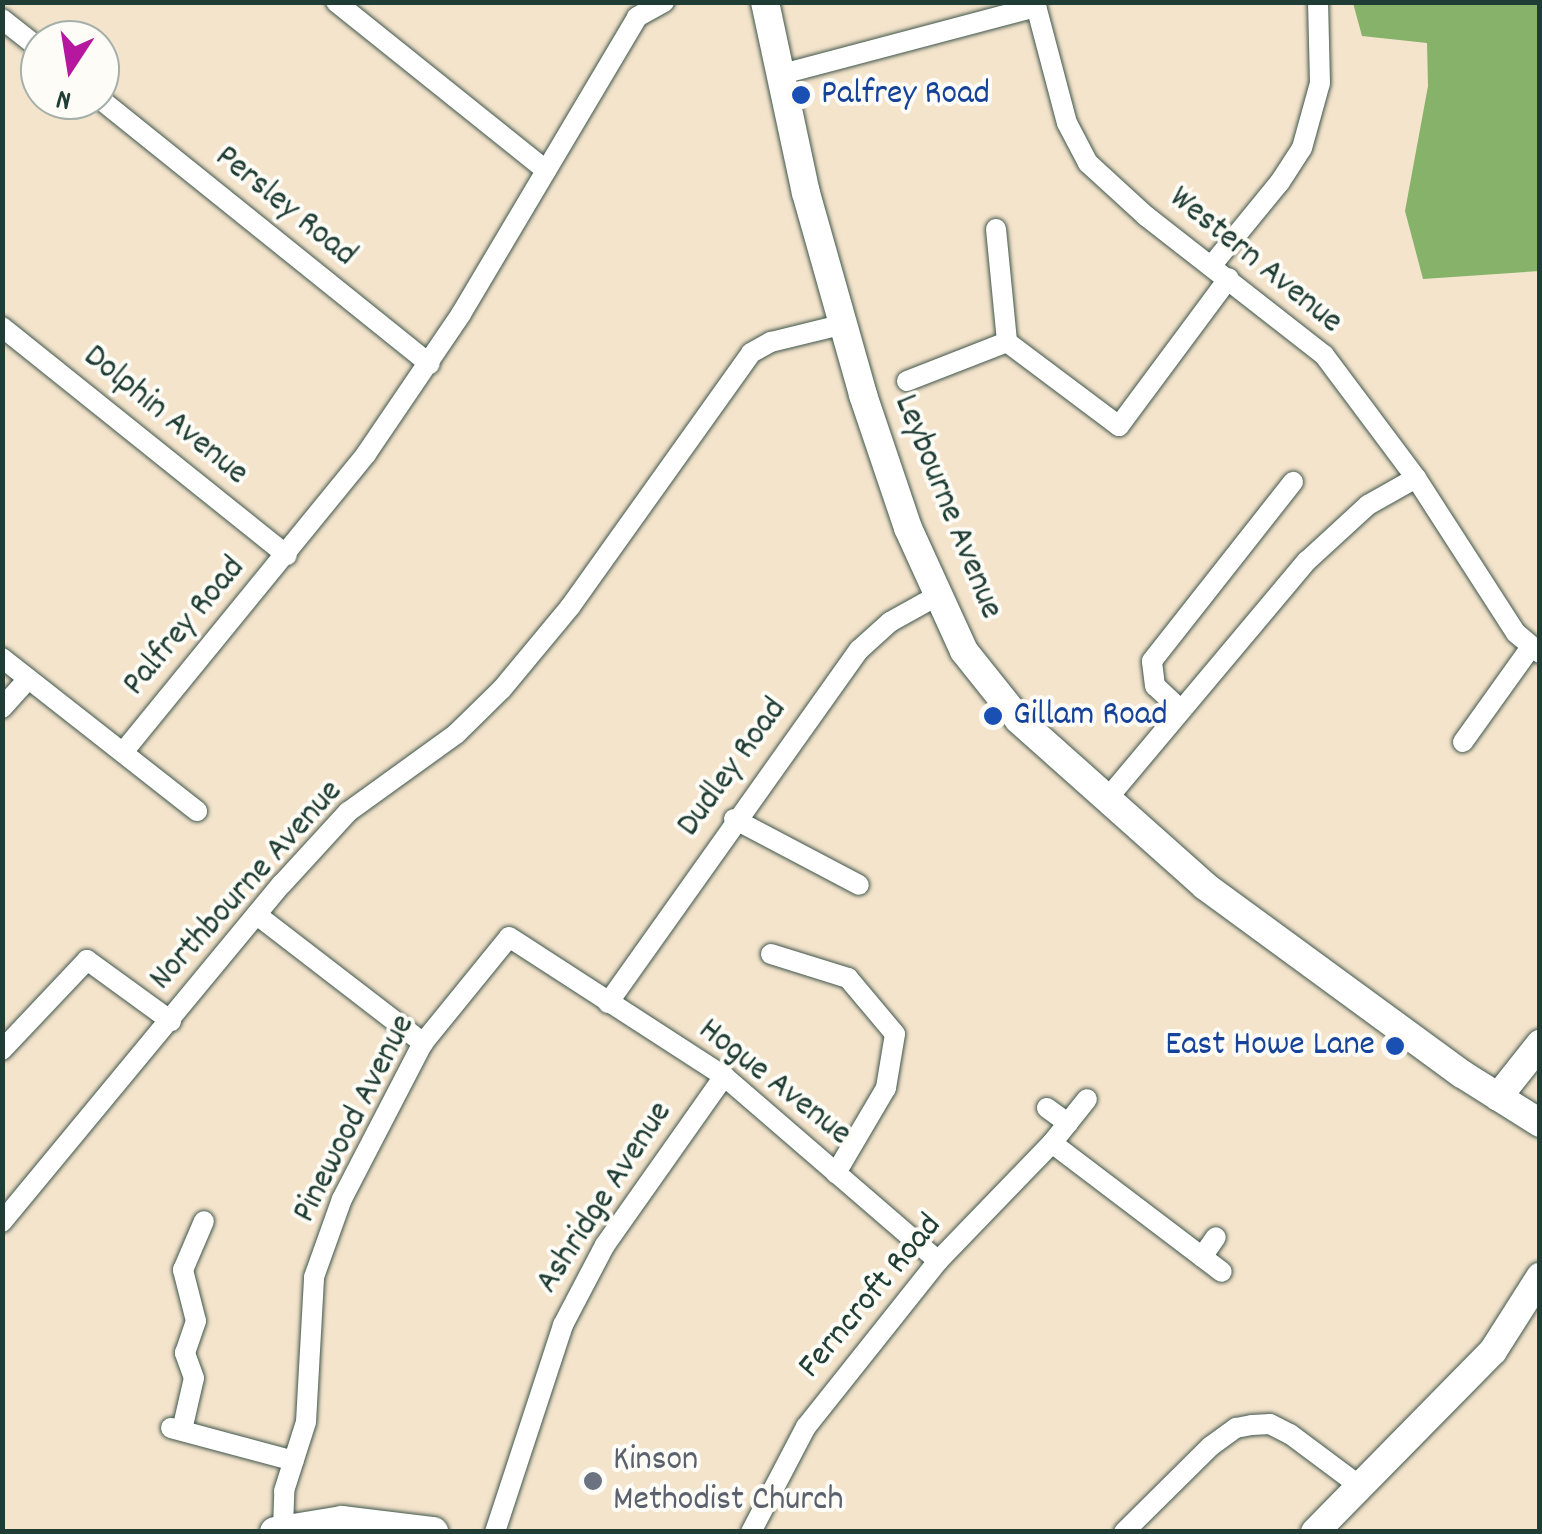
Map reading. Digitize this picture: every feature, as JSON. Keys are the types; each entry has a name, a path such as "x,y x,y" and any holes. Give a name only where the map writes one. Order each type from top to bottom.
{"main road":[{"path":"279,1530 342,1521 432,1532"}],"street":[{"path":"336,2 546,170"},
{"name":"Palfrey Road","path":"124,751 287,555 430,364 638,17 664,2"},
{"name":"Leybourne Avenue","path":"765,2 806,194 842,325 884,460 937,596 964,651 999,698 1205,886 1498,1097"},
{"path":"996,229 1006,342 1119,426 1302,148 1320,83 1318,2"},
{"path":"782,74 1035,4"},
{"name":"Western Avenue","path":"1035,4 1067,124 1088,163 1146,216 1324,355 1416,478 1484,585 1535,650"},
{"name":"Persley Road","path":"120,114 430,364"},
{"name":"Northbourne Avenue","path":"2,1222 348,812 456,734 502,690 570,606 751,354 771,342 842,325"},
{"name":"Dolphin Avenue","path":"2,327 287,555"},
{"path":"907,381 1006,342"},
{"path":"1107,800 1338,529 1416,478"},
{"path":"1181,710 1155,686 1152,661 1293,482"},
{"name":"Dudley Road","path":"608,1003 734,819 872,635 937,596"},
{"path":"1463,742 1535,650"},
{"path":"2,658 197,811"},
{"path":"2,708 28,679"},
{"path":"734,819 859,885"},
{"path":"258,915 422,1043"},
{"name":"Hogue Avenue","path":"508,937 724,1076 938,1261"},
{"name":"Pinewood Avenue","path":"279,1530 284,1491 306,1422 314,1277 342,1199 422,1043 508,937"},
{"path":"771,954 848,978 895,1034 886,1088 836,1173"},
{"path":"2,1050 87,960 172,1021"},
{"path":"1540,1044 1498,1097 1540,1123"},
{"name":"Ashridge Avenue","path":"494,1532 563,1324 606,1244 724,1076"},
{"name":"Ferncroft Road","path":"751,1532 806,1427 938,1261 1052,1143 1086,1100"},
{"path":"1046,1108 1068,1122"},
{"path":"1052,1143 1222,1272"},
{"path":"204,1221 183,1270 196,1321 186,1353 194,1378 177,1429 294,1461"},
{"path":"1202,1257 1216,1237"},
{"path":"1315,1532 1493,1351 1540,1277"},
{"path":"1124,1532 1210,1446 1236,1428 1270,1424 1290,1434 1361,1487"}],"green space":[{"path":"1353,3 1539,3 1539,271 1423,279 1405,211 1428,86 1427,43 1362,36"}],"place":[{"name":"Palfrey Road","path":"801,95"},
{"name":"Gillam Road","path":"993,716"},
{"name":"East Howe Lane","path":"1395,1046"},
{"name":"Kinson Methodist Church","path":"593,1481"}]}
